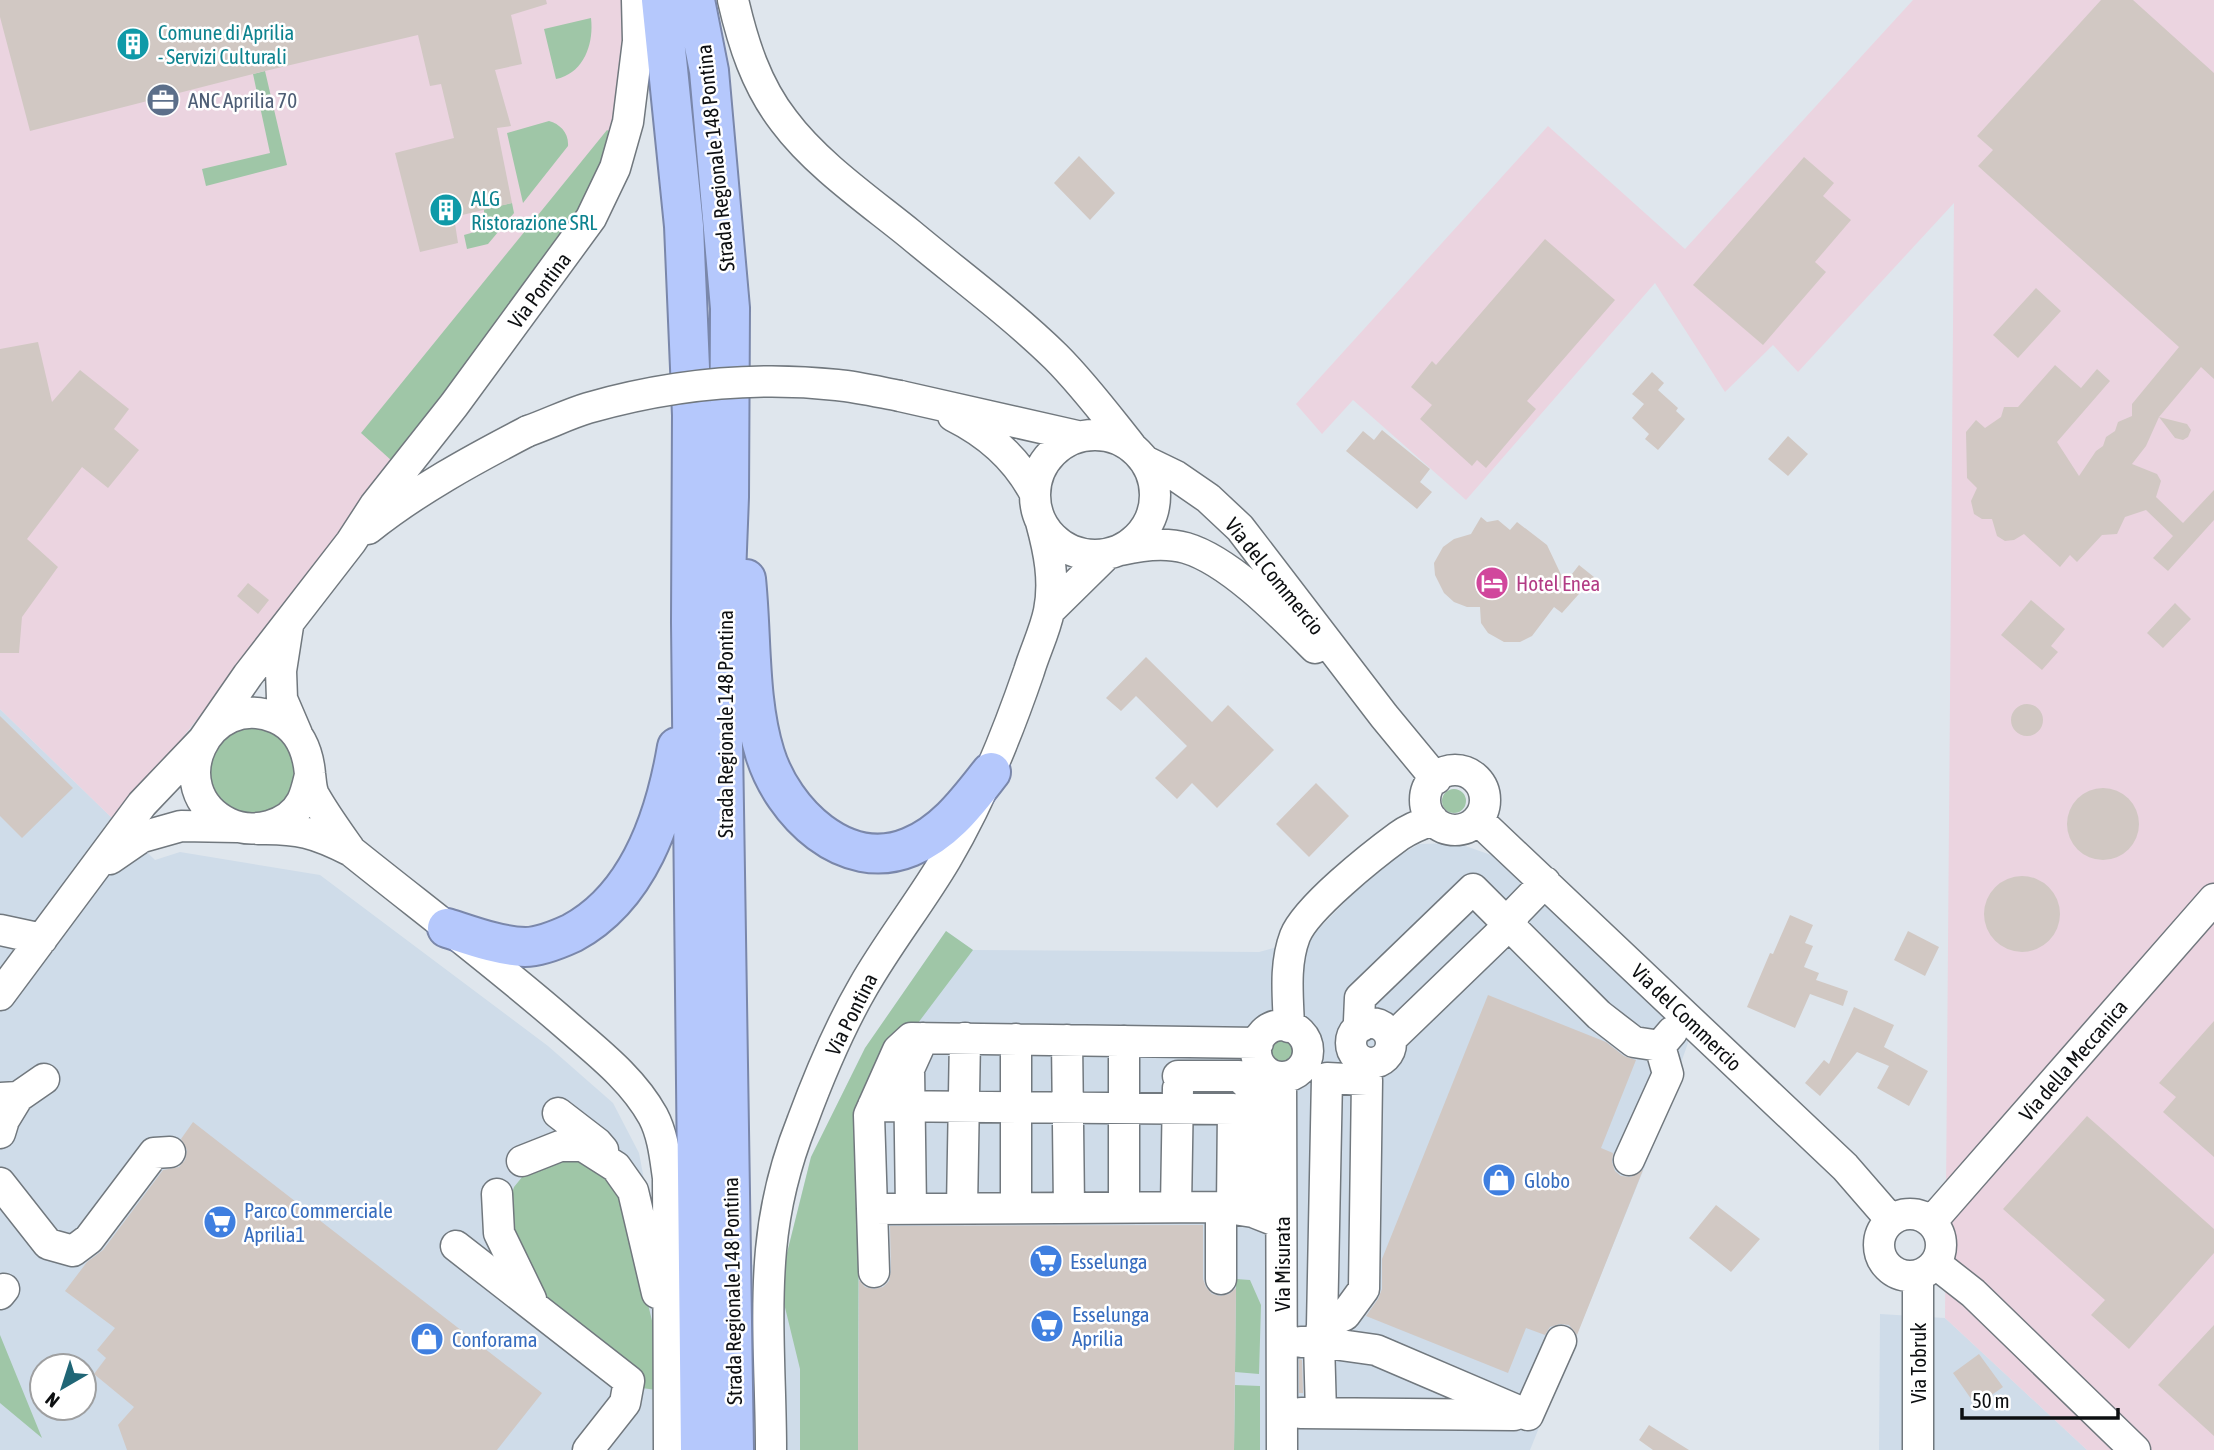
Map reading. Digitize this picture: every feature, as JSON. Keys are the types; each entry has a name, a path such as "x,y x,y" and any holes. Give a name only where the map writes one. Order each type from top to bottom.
{"highway":[{"name":"Strada Regionale 148 Pontina","path":"661,0 685,239 692,415 691,623 700,1450"},
{"name":"Strada Regionale 148 Pontina","path":"695,0 709,71 730,308 729,497 722,680 734,1450"},
{"path":"729,497 745,575 755,696 762,741 772,772 803,819 828,838 850,849 871,853 898,851 932,835 957,815 990,772"},
{"path":"447,928 491,942 528,947 561,939 590,923 618,896 639,866 655,832 671,782 681,730 691,623"}],"street":[{"name":"Via Pontina","path":"351,542 383,495 454,405 568,251 599,202 622,147 631,106 638,41 637,0"},
{"path":"733,0 740,31 756,74 771,103 792,132 862,195 1044,345 1086,389 1138,453 1154,482 1154,506 1145,529 1134,541 1114,552 1077,553 1063,546 1050,536 1035,508 1034,492 1038,473 1047,457 1060,444 1077,436"},
{"path":"310,775 302,802 284,821 248,828 217,818 202,800 194,779 195,762 203,740 248,675 351,542 432,484 528,431 585,409 641,395 713,384 775,381 838,385 900,396 1077,436 1096,434 1115,437 1138,453"},
{"path":"900,396 933,407 984,434 1016,464 1034,492"},
{"name":"Via del Commercio","path":"1138,453 1208,498 1240,528 1384,716 1436,779"},
{"name":"Via Pontina","path":"771,1450 771,1250 779,1200 801,1123 829,1054 862,989 895,934 947,858 990,772 1018,702 1049,611 1051,574 1041,522"},
{"name":"Via del Commercio","path":"1114,552 1153,545 1184,547 1214,560 1290,624 1384,716"},
{"name":"Via Pontina","path":"1049,611 1114,552"},
{"path":"288,626 281,671 282,699 308,755 312,792 351,851"},
{"path":"0,995 142,804 221,722 241,714 257,713 285,723 299,737"},
{"path":"1461,771 1478,780 1486,800 1478,820 1467,828 1457,830 1447,829 1433,820 1427,811 1426,794 1436,779 1440,774 1461,771"},
{"path":"1433,820 1398,837 1320,902 1305,920 1294,940 1287,973 1298,1035 1308,1051 1303,1067 1289,1076 1281,1077 1266,1072 1257,1057 1258,1043 1271,1028 1298,1035 1361,1053 1372,1064 1387,1057 1391,1050 1390,1037 1510,924 1516,912 1545,882"},
{"name":"Via del Commercio","path":"1478,820 1845,1167 1891,1220"},
{"path":"95,869 142,837 181,826 289,828 321,836 351,851 533,996 623,1076 654,1118 663,1142 668,1178 668,1450"},
{"path":"1282,1342 1320,1334 1345,1315 1364,1289 1360,998 1473,889 1599,1015 1634,1042 1660,1046"},
{"name":"Via della Meccanica","path":"1932,1221 2214,899"},
{"path":"0,929 42,939"},
{"path":"1660,1046 1687,1017"},
{"path":"874,1272 869,1115 898,1050 911,1038 1258,1043"},
{"path":"911,1209 909,1069 923,1038"},
{"path":"962,1208 965,1038"},
{"path":"1016,1040 1016,1208"},
{"path":"1068,1040 1069,1208"},
{"path":"1124,1207 1125,1041"},
{"path":"1175,1207 1179,1042"},
{"path":"1629,1160 1668,1074 1660,1046"},
{"path":"1321,1413 1320,1334 1327,1078 1361,1053"},
{"path":"1178,1076 1239,1076 1254,1091 1221,1279"},
{"name":"Via Misurata","path":"1281,1077 1282,1450"},
{"path":"0,1133 9,1098 44,1079"},
{"path":"873,1106 1233,1109 1235,1209"},
{"path":"558,1113 597,1143 633,1191 668,1332"},
{"path":"522,1161 560,1146 583,1146 616,1167"},
{"path":"2,1181 48,1244 73,1251 89,1239 154,1153 170,1152"},
{"path":"497,1194 499,1233 534,1306"},
{"path":"872,1209 1235,1209 1282,1223"},
{"path":"1912,1213 1932,1221 1942,1240 1942,1251 1927,1270 1908,1276 1897,1274 1882,1258 1879,1241 1882,1231 1891,1220 1912,1213"},
{"path":"456,1247 629,1381 625,1403 588,1450"},
{"path":"1927,1270 1973,1293 2136,1450"},
{"name":"Via Tobruk","path":"1918,1450 1927,1270"},
{"path":"1320,1334 1376,1350 1528,1415"},
{"path":"1528,1415 1561,1341"},
{"path":"771,1398 787,1432 791,1450"},
{"path":"1282,1413 1528,1415"}],"shaded area":[{"path":"0,0 646,0 613,154 459,387 116,822 0,709"},
{"path":"1913,0 2214,0 2214,1450 2087,1450 1945,1318 1954,203 1798,372 1773,345 1725,392 1655,283 1466,500 1353,400 1322,434 1296,404 1548,126 1685,249"},
{"path":"0,709 155,860 180,852 320,875 548,1046 613,1103 639,1153 660,1264 784,1265 811,1157 865,1048 946,931 973,950 1259,952 1310,938 1377,869 1419,844 1457,843 1505,860 1689,1040 1645,1166 1530,1450 0,1450"},
{"path":"1880,1314 1945,1318 2087,1450 1879,1450"}],"green space":[{"path":"591,18 591,38 585,56 574,71 556,79 544,29"},
{"path":"265,71 287,165 206,186 202,169 270,153 253,74"},
{"path":"549,121 563,130 568,146 523,203 507,133"},
{"path":"607,130 611,132 579,221 392,461 361,433"},
{"path":"512,203 514,213 488,244 467,249 464,235 478,231 475,216 484,214 484,209"},
{"path":"271,726 300,758 294,797 257,820 223,811 203,764 226,729"},
{"path":"1454,789 1463,792 1466,801 1463,810 1454,813 1445,810 1442,801 1445,792"},
{"path":"946,931 973,950 915,1027 859,1116 858,1450 800,1450 800,1369 781,1291 784,1265 811,1157 865,1048"},
{"path":"1282,1036 1293,1041 1298,1052 1293,1063 1282,1068 1271,1063 1266,1052 1271,1041"},
{"path":"590,1158 621,1193 655,1333 656,1390 642,1388 634,1365 549,1301 529,1273 508,1234 507,1208 514,1187 531,1166 545,1159"},
{"path":"1236,1279 1250,1280 1261,1305 1259,1374 1235,1372"},
{"path":"0,1335 28,1404 28,1422 35,1422 42,1438 0,1403"},
{"path":"1235,1385 1260,1386 1260,1450 1234,1450"}],"building":[{"path":"0,0 546,0 547,4 511,15 522,64 495,70 511,126 497,128 512,203 454,217 458,243 420,252 395,153 454,138 441,84 430,86 418,35 30,131 0,17"},
{"path":"2101,0 2133,0 2214,73 2214,379 2201,367 2159,417 2146,446 2132,464 2157,474 2161,481 2156,497 2183,523 2214,490 2214,520 2168,571 2153,558 2173,536 2146,510 2125,517 2117,534 2102,535 2077,562 2070,555 2060,567 2024,534 2014,540 2005,541 1997,536 1992,519 1982,519 1974,514 1971,501 1977,488 1967,478 1966,432 1976,420 1985,428 2001,417 2004,407 2018,407 2055,365 2081,388 2097,369 2110,381 2057,442 2079,476 2096,451 2103,446 2106,437 2115,431 2118,422 2132,416 2132,404 2179,347 1978,166 1993,150 1977,136"},
{"path":"1079,156 1115,193 1090,220 1054,183"},
{"path":"1804,157 1834,183 1823,196 1851,220 1815,262 1826,272 1763,345 1693,285"},
{"path":"1545,239 1615,300 1527,401 1536,409 1486,468 1477,460 1472,466 1420,419 1432,405 1411,387 1432,361 1436,365"},
{"path":"2036,288 2061,311 2018,358 1993,335"},
{"path":"38,342 52,402 80,370 129,409 114,429 139,450 108,488 82,467 27,539 58,567 22,617 19,653 0,653 0,349"},
{"path":"1652,372 1664,383 1658,390 1678,408 1676,411 1685,419 1658,450 1645,439 1649,434 1632,418 1644,404 1632,394"},
{"path":"2159,417 2187,424 2191,430 2188,437 2183,440 2175,438"},
{"path":"1382,430 1430,469 1420,482 1432,492 1417,509 1346,451 1363,431 1374,440"},
{"path":"1788,436 1808,454 1788,476 1768,459"},
{"path":"1481,517 1487,522 1498,520 1510,530 1517,522 1547,545 1565,583 1579,565 1594,577 1562,613 1554,607 1532,636 1520,642 1504,642 1488,633 1481,623 1480,607 1467,607 1454,602 1444,593 1435,575 1434,563 1443,547 1454,539 1471,534"},
{"path":"248,583 269,600 258,614 237,596"},
{"path":"2031,600 2065,629 2051,646 2058,652 2042,670 2001,635"},
{"path":"2175,603 2191,619 2163,648 2147,633"},
{"path":"1146,657 1212,722 1228,705 1274,750 1217,808 1192,783 1177,799 1155,778 1187,746 1136,696 1121,711 1106,698"},
{"path":"2027,704 2038,709 2043,720 2038,731 2027,736 2016,731 2011,720 2016,709"},
{"path":"0,716 73,788 22,838 0,816"},
{"path":"1316,783 1349,816 1309,857 1276,824"},
{"path":"2103,788 2117,791 2129,798 2136,810 2139,824 2136,838 2129,850 2117,857 2103,860 2089,857 2077,850 2070,838 2067,824 2070,810 2077,798 2089,791"},
{"path":"2022,876 2037,879 2049,887 2057,899 2060,914 2057,929 2049,941 2037,949 2022,952 2007,949 1995,941 1987,929 1984,914 1987,899 1995,887 2007,879"},
{"path":"1790,915 1813,925 1805,943 1813,946 1804,967 1819,973 1816,980 1848,991 1843,1006 1810,994 1795,1028 1747,1007"},
{"path":"1908,931 1939,947 1925,976 1894,960"},
{"path":"1488,995 1606,1042 1624,1056 1636,1060 1601,1148 1613,1153 1615,1171 1621,1176 1631,1177 1643,1170 1577,1335 1569,1325 1550,1327 1545,1335 1526,1328 1508,1373 1366,1316 1382,1289 1382,1259"},
{"path":"1854,1007 1894,1025 1884,1047 1928,1071 1909,1106 1877,1088 1889,1066 1857,1052 1820,1096 1805,1083 1824,1060 1829,1064"},
{"path":"2214,1021 2214,1157 2163,1112 2176,1097 2159,1083"},
{"path":"2087,1116 2214,1229 2214,1253 2129,1349 2091,1315 2105,1300 2003,1209"},
{"name":"Parco Commerciale Aprilia1","path":"193,1122 542,1393 497,1450 127,1450 118,1425 134,1407 98,1377 98,1369 106,1358 97,1350 115,1328 65,1291 87,1262 103,1250 163,1170 179,1167 185,1160 187,1150 181,1139"},
{"path":"1716,1205 1760,1239 1731,1272 1689,1238"},
{"name":"Esselunga Aprilia","path":"1203,1225 1203,1279 1206,1287 1212,1294 1220,1296 1229,1294 1236,1288 1234,1450 858,1450 859,1280 865,1287 874,1289 883,1287 889,1281 890,1226"},
{"path":"2214,1325 2214,1436 2158,1385"},
{"path":"1979,1354 2003,1387 1976,1406 1953,1373"},
{"path":"1299,1359 1302,1360 1303,1393 1299,1393"},
{"path":"1649,1425 1689,1450 1653,1450 1639,1440"}],"place":[{"name":"Comune di Aprilia - Servizi Culturali","path":"133,44"},
{"name":"ANC Aprilia 70","path":"163,100"},
{"name":"ALG Ristorazione SRL","path":"446,210"},
{"name":"Hotel Enea","path":"1492,583"},
{"name":"Globo","path":"1499,1180"},
{"name":"Parco Commerciale Aprilia1","path":"220,1222"},
{"name":"Esselunga","path":"1046,1261"},
{"name":"Esselunga Aprilia","path":"1047,1326"},
{"name":"Conforama","path":"427,1339"}]}
